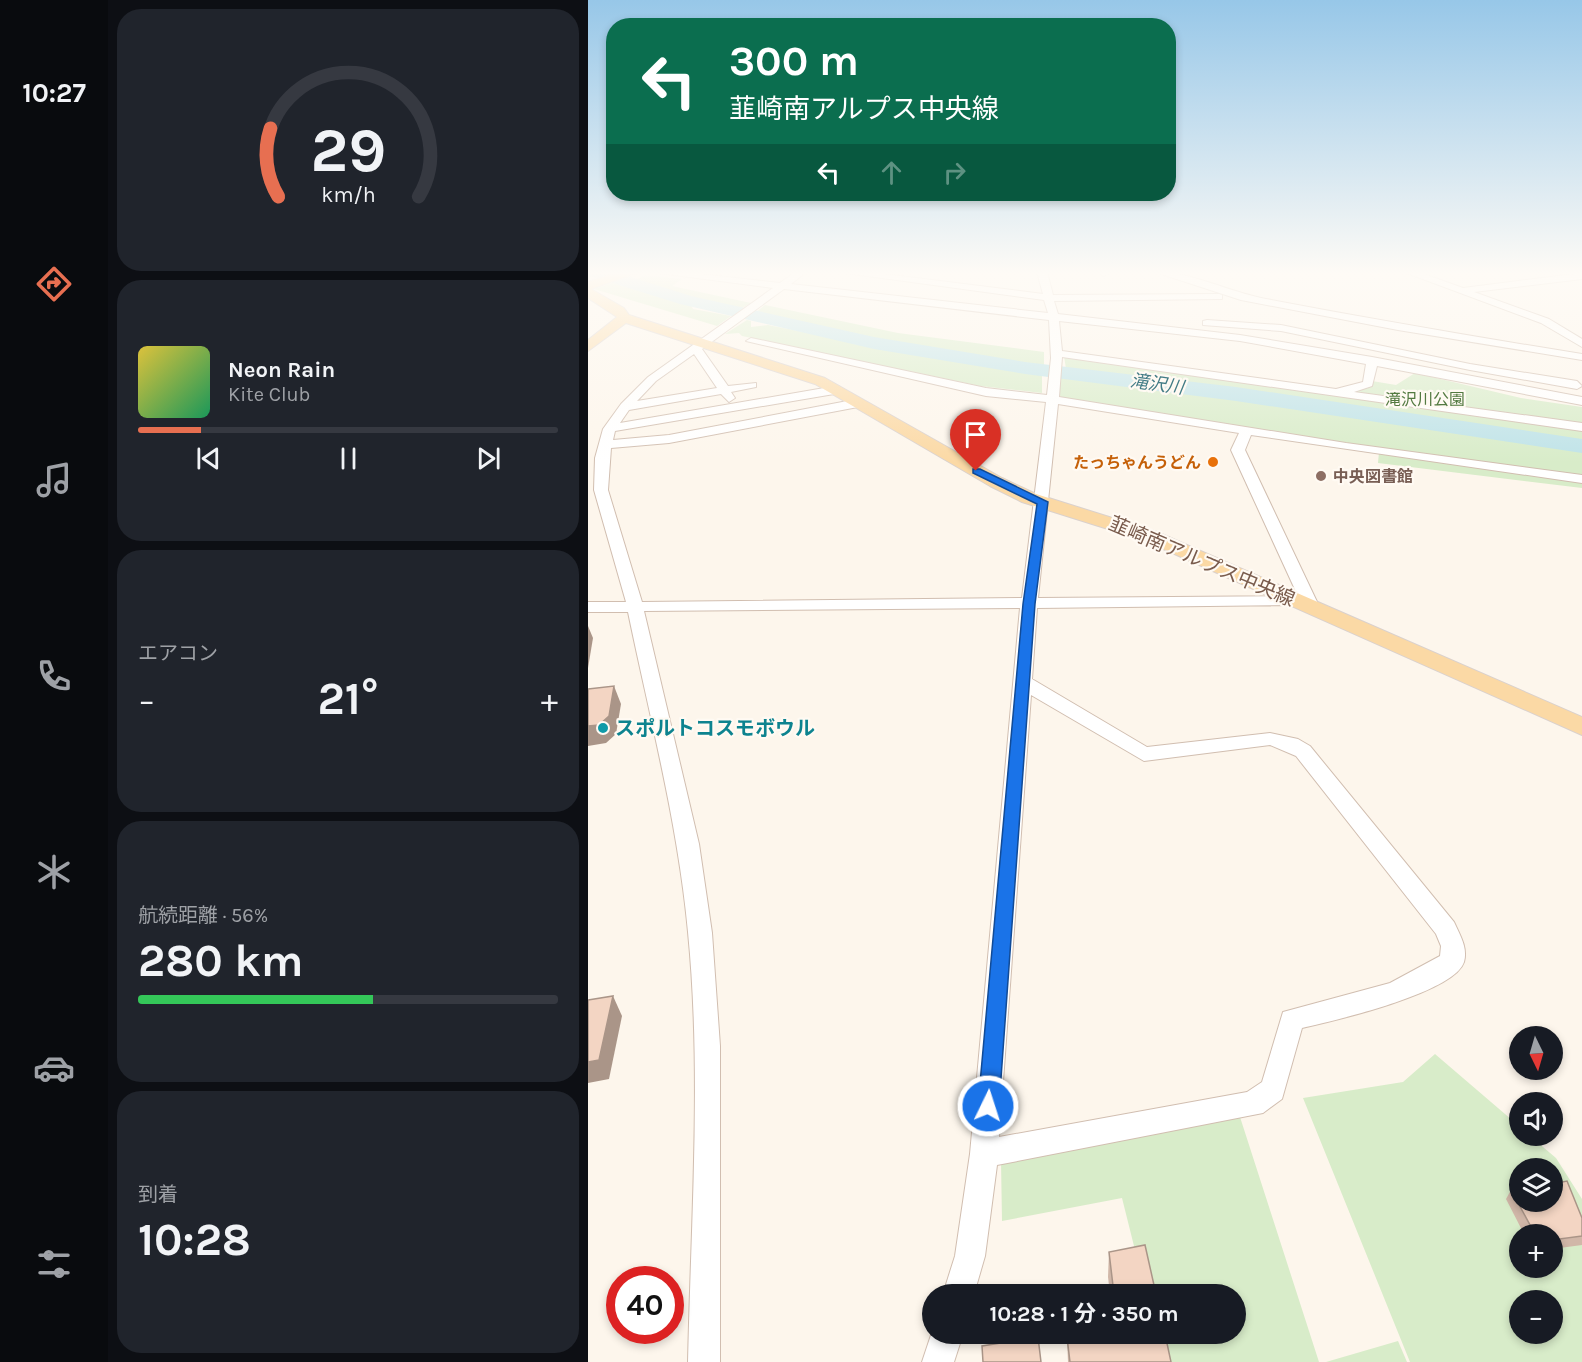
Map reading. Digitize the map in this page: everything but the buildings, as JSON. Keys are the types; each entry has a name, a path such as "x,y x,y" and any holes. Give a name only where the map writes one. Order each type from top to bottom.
{"main road":[{"path":"588,347 602,336"},
{"name":"韮崎南アルプス中央線","path":"673,336 794,371 836,390 996,482 1042,502 1150,536 1582,727"}],"street":[{"path":"704,1362 707,1046 700,933 688,844 635,606 601,490 607,436 625,407 652,380 715,336"},
{"path":"962,1284 970,1256 984,1154 1029,604 1042,502 1058,336"},
{"path":"1218,336 1372,360 1524,393 1582,401"},
{"path":"1320,336 1470,367 1577,385"},
{"path":"1455,336 1582,357"},
{"path":"1568,336 1582,344"},
{"path":"751,341 986,392 1051,399 1248,429 1346,447 1582,479"},
{"path":"699,345 734,407"},
{"path":"1057,355 1582,427"},
{"path":"1336,393 1368,384 1372,360"},
{"path":"625,407 752,385"},
{"path":"607,436 734,407 836,390"},
{"path":"607,436 669,439 858,403"},
{"path":"588,607 1304,603 1238,450 1248,429"},
{"path":"984,1154 1253,1104 1273,1090 1292,1020 1372,999 1434,974 1452,960 1453,946 1446,929 1303,751 1291,744 1270,739 1144,754 1023,682"},
{"path":"938,1362 944,1344"}],"green space":[{"path":"742,336 822,336 1042,374 1042,393 980,386"},
{"path":"857,336 918,336 1044,352 1044,366"},
{"name":"滝沢川公園","path":"1064,356 1338,394 1372,381 1396,385 1415,373 1521,398 1582,407 1582,443 1313,405 1312,402 1297,402 1066,369"},
{"name":"滝沢川公園","path":"1055,370 1582,446 1582,479 1051,399"},
{"name":"滝沢川公園","path":"1379,452 1582,480 1582,488 1378,463"},
{"path":"1435,1054 1509,1117 1509,1146 1542,1146 1556,1158 1509,1158 1509,1212 1563,1212 1563,1169 1582,1199 1582,1362 1410,1362 1303,1098 1403,1082"},
{"path":"1240,1117 1319,1362 1162,1362 1158,1344 1246,1344 1246,1284 1144,1284 1122,1198 1002,1221 1001,1161"},
{"path":"1398,1341 1407,1362 1326,1362"}],"waterway":[{"name":"滝沢川","path":"841,336 1025,368 1236,394 1582,446"}],"place":[{"name":"たっちゃんうどん","path":"1213,462"},
{"name":"中央図書館","path":"1321,476"},
{"name":"スポルトコスモボウル","path":"603,728"}],"route":[{"path":"976,471 1029,498 1042,502 1029,604 988,1106"}]}
